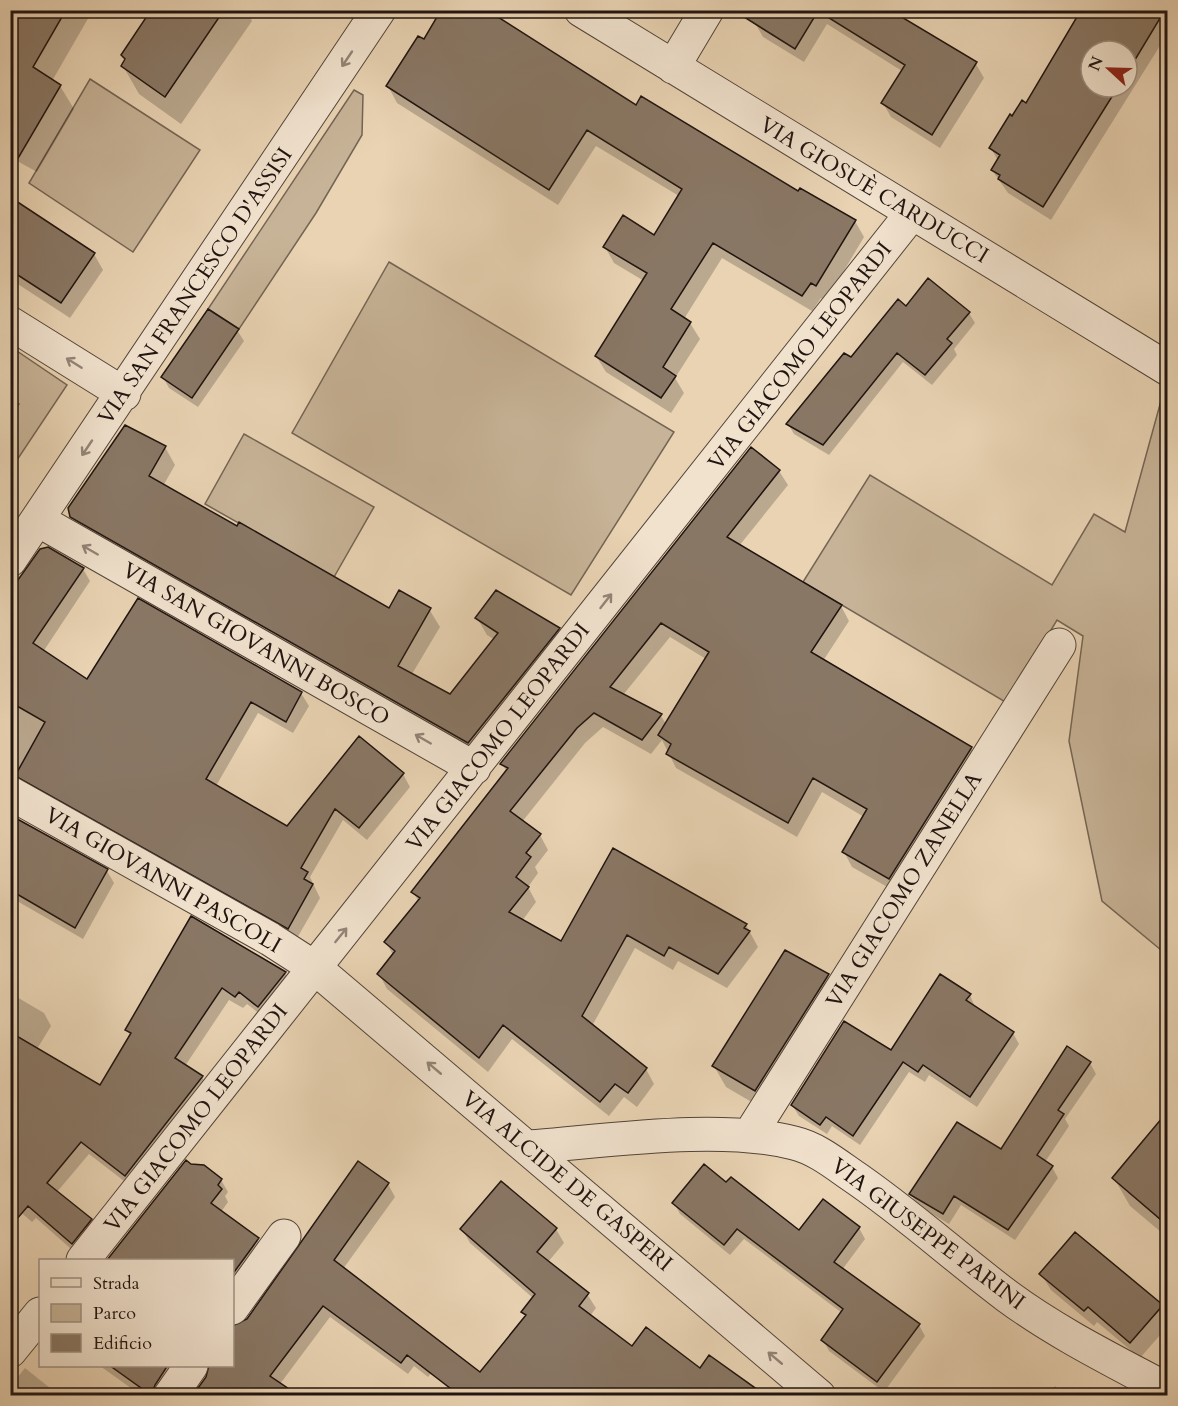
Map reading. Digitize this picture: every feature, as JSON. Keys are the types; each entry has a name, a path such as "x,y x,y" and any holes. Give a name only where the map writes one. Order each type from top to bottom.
{"street":[{"name":"VIA SAN FRANCESCO D'ASSISI","path":"10,560 124,394 379,10"},
{"name":"VIA GIOSUÈ CARDUCCI","path":"581,10 1167,369"},
{"path":"673,67 707,10"},
{"name":"VIA GIACOMO LEOPARDI","path":"84,1259 912,213"},
{"path":"10,323 124,394"},
{"name":"VIA SAN GIOVANNI BOSCO","path":"38,520 474,768"},
{"name":"VIA GIACOMO ZANELLA","path":"749,1136 1059,645"},
{"name":"VIA GIOVANNI PASCOLI","path":"10,793 270,939 315,968"},
{"name":"VIA ALCIDE DE GASPERI","path":"315,968 819,1395"},
{"name":"VIA GIUSEPPE PARINI","path":"528,1147 678,1137 749,1136 798,1144 822,1155 903,1211 1008,1296 1070,1335 1167,1390"},
{"path":"234,1305 284,1236"},
{"path":"10,1351 39,1315"},
{"path":"170,1395 190,1367"}],"green space":[{"path":"90,79 200,150 133,252 29,183"},
{"path":"354,90 363,95 362,135 316,213 239,329 208,309"},
{"path":"389,262 674,432 571,595 292,433"},
{"path":"11,347 67,385 11,469 11,416 19,404 11,399"},
{"path":"1162,397 1167,401 1167,955 1102,901 1069,741 1083,636 1057,620 1007,703 803,582 870,475 1052,585 1094,514 1125,532"},
{"path":"244,434 374,507 334,577 205,504"}],"building":[{"path":"10,10 66,10 33,67 61,85 10,172"},
{"path":"151,10 224,10 165,97 121,66 125,59 121,55"},
{"path":"441,10 487,10 636,105 641,96 798,191 800,188 856,220 816,286 811,283 802,296 713,243 671,309 691,322 663,367 676,376 661,398 595,356 647,273 603,247 623,215 654,235 682,189 587,130 549,190 386,86 418,36 424,39"},
{"path":"733,10 890,10 977,62 932,135 881,103 905,65 818,11 795,49"},
{"path":"1081,10 1165,10 1139,53 1139,39 1079,39 1079,99 1110,99 1043,207 998,179 1000,175 991,170 1000,155 989,148 1010,114 1012,116 1022,100 1026,103"},
{"path":"10,197 95,253 61,303 10,270"},
{"path":"928,278 970,312 947,339 952,343 925,375 897,353 823,445 786,424 844,353 851,357 898,299 906,306"},
{"path":"208,309 239,329 192,398 161,377"},
{"path":"125,425 166,446 149,476 237,526 239,522 389,608 399,590 431,608 398,666 450,694 498,633 475,618 496,590 560,628 468,743 70,517 68,508"},
{"path":"751,447 780,470 727,537 842,605 811,652 972,747 889,879 842,852 867,809 813,778 788,823 666,754 671,744 658,735 709,652 661,623 610,687 662,714 642,740 594,713 577,728 510,811 541,834 526,853 531,857 516,877 529,887 509,912 561,941 613,848 747,924 744,928 750,931 718,974 669,947 664,956 627,935 582,1016 647,1068 628,1093 615,1084 600,1102 503,1025 479,1058 377,974 395,951 384,942 420,898 411,892 508,768 500,764"},
{"path":"48,547 84,568 33,643 87,679 138,598 302,692 286,722 251,702 206,779 287,826 359,736 404,773 359,828 335,809 301,868 308,872 304,879 313,884 288,929 15,776 45,722 10,702 10,591 40,549"},
{"path":"10,815 108,869 75,928 10,890"},
{"path":"191,916 286,972 258,1007 239,992 235,997 222,988 175,1058 203,1076 125,1176 81,1142 47,1183 92,1219 72,1244 28,1206 10,1227 10,1032 100,1085 131,1033 125,1030"},
{"path":"785,950 829,974 755,1091 712,1066"},
{"path":"940,974 971,994 966,1000 1014,1032 970,1097 923,1065 918,1072 903,1062 853,1136 826,1117 820,1125 791,1105 844,1021 891,1050"},
{"path":"1067,1046 1091,1062 1058,1110 1064,1114 1037,1155 1053,1166 1008,1230 954,1196 943,1214 909,1194 957,1122 1001,1149"},
{"path":"1167,1112 1167,1225 1112,1178"},
{"path":"186,1160 191,1164 204,1165 222,1179 218,1185 222,1189 211,1203 259,1238 234,1272 234,1259 108,1259"},
{"path":"358,1161 389,1183 334,1260 480,1372 526,1315 521,1312 535,1294 460,1229 501,1181 557,1228 537,1252 589,1293 579,1306 632,1346 646,1327 700,1368 709,1355 765,1395 459,1395 407,1355 401,1363 323,1306 270,1376 298,1395 193,1395 206,1377 208,1367 234,1367 234,1325 247,1319"},
{"path":"704,1164 726,1182 731,1177 799,1230 823,1199 860,1227 834,1262 920,1324 877,1382 821,1340 843,1309 737,1229 724,1245 672,1203"},
{"path":"1075,1232 1163,1305 1130,1343 1088,1307 1084,1311 1039,1274"},
{"path":"112,1367 167,1367 151,1395"}]}
